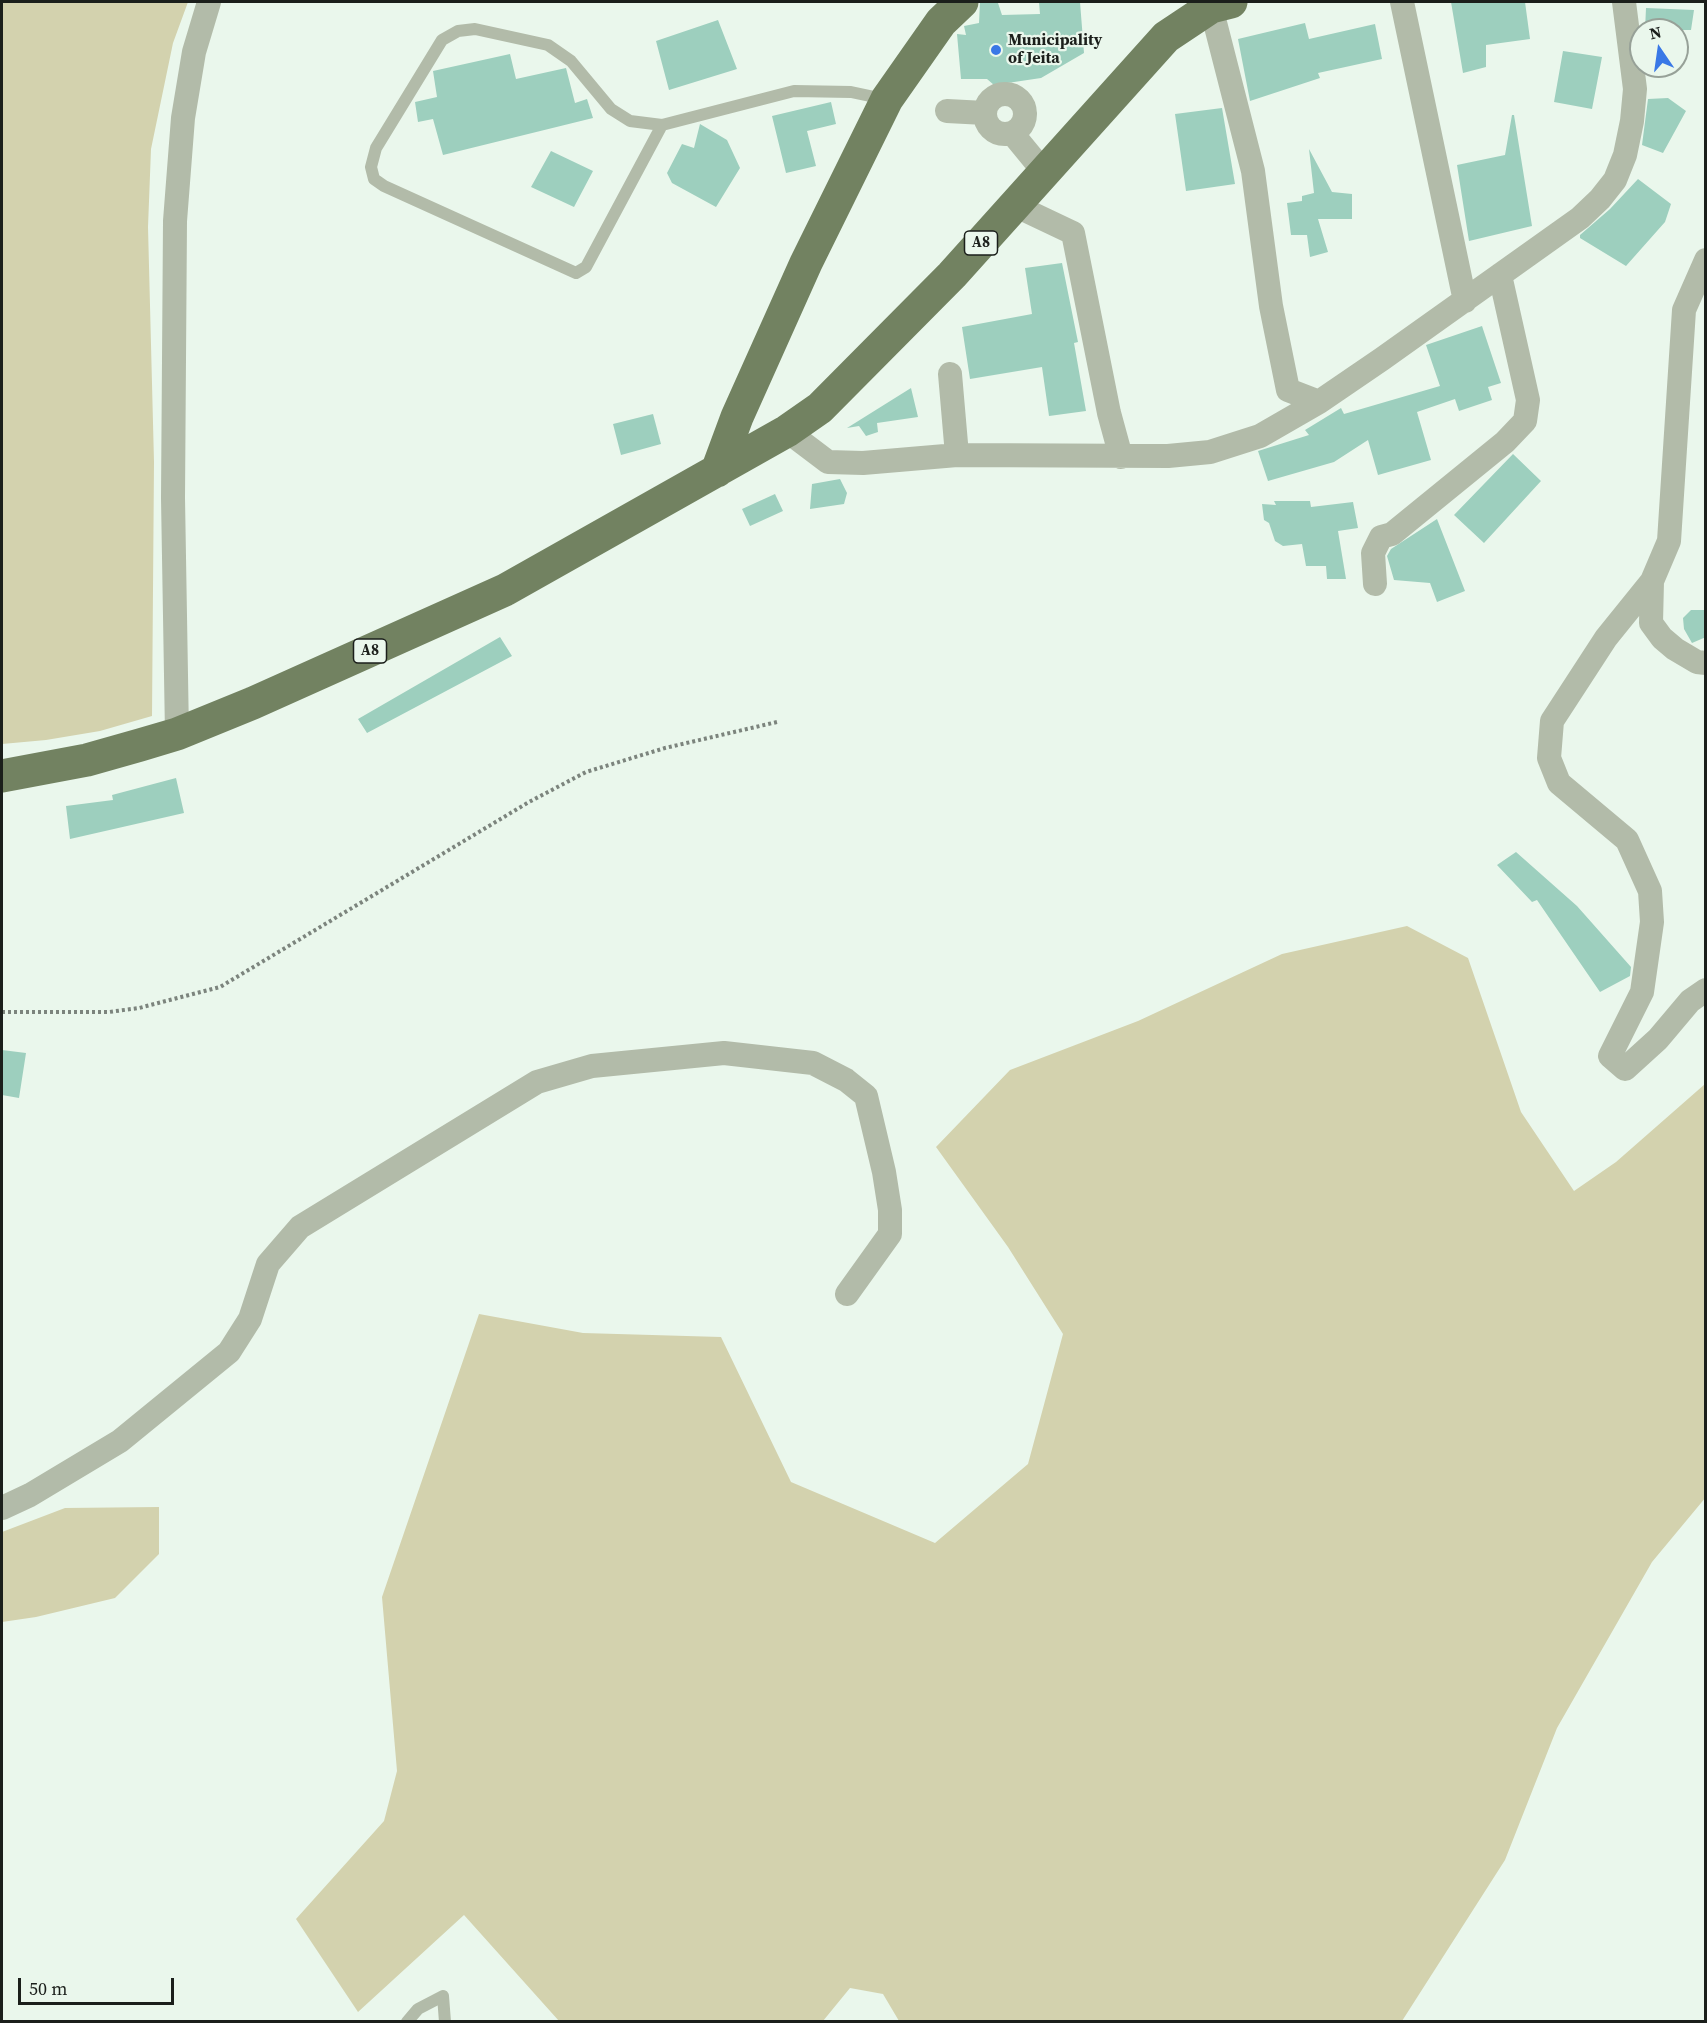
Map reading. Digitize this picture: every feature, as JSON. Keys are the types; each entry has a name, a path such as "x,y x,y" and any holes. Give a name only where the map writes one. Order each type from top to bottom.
{"highway":[{"path":"717,471 750,389 806,263 887,99 940,22 962,2"},
{"name":"A8","path":"2,776 87,760 177,734 253,703 505,590 787,432 820,408 952,275 1166,36 1221,4"},
{"path":"750,389 758,415 766,424 787,432"}],"street":[{"path":"177,734 173,498 175,221 183,118 194,52 209,2"},
{"path":"1402,2 1465,301"},
{"path":"787,432 828,462 862,463 957,455 1121,457 1210,452 1260,436 1319,402 1500,276 1580,218 1615,180 1625,155 1635,89 1624,2"},
{"path":"1221,4 1253,171 1271,306 1288,390 1319,402"},
{"path":"1012,133 1023,122 1025,114 1020,100 1013,95 1006,94 991,99 985,113 990,128 996,132 1012,133 1044,172"},
{"path":"947,111 985,113"},
{"path":"1014,205 1073,233 1109,413 1121,457"},
{"path":"1706,260 1684,310 1669,541 1653,581 1606,638 1552,721 1549,758 1559,783 1627,840 1650,891 1652,922 1642,993 1610,1056 1625,1069 1658,1039 1690,1000 1706,990"},
{"path":"1375,584 1373,553 1381,537 1392,534 1504,442 1525,421 1528,400 1500,276"},
{"path":"950,374 957,455"},
{"path":"1653,581 1651,623 1662,638 1675,649 1697,662 1706,663"},
{"path":"2,1509 30,1495 120,1441 229,1352 250,1319 268,1264 300,1227 537,1082 592,1066 724,1053 813,1063 846,1080 866,1096 884,1172 890,1210 890,1234 847,1294"}],"lane":[{"path":"662,125 586,267 576,273 384,186 374,179 371,167 376,148 442,40 458,31 475,29 548,45 571,61 611,109 630,121 662,125 794,91 851,92 887,99"},
{"path":"407,2022 418,2009 443,1996 446,2022"}],"path":[{"path":"2,1012 129,1010 220,987 529,802 586,772 665,748 777,722"}],"green space":[{"path":"2,2 188,2 173,43 151,149 148,227 154,462 152,716 100,731 46,740 2,744"},
{"path":"1407,926 1468,958 1521,1112 1574,1191 1616,1162 1705,1084 1706,1497 1652,1562 1557,1728 1505,1860 1402,2021 899,2021 883,1994 850,1988 823,2021 559,2021 464,1915 358,2012 296,1919 384,1821 397,1771 382,1597 479,1314 583,1333 721,1337 791,1482 935,1543 1028,1464 1063,1334 1008,1247 936,1147 1010,1070 1138,1021 1282,954"},
{"path":"159,1507 159,1554 115,1598 36,1617 2,1622 2,1532 65,1508"}],"building":[{"path":"980,2 998,3 1002,15 1040,14 1039,2 1080,2 1084,53 1041,78 994,85 987,79 961,79 957,34 966,35 964,26 979,23"},
{"path":"1451,2 1525,2 1530,39 1486,45 1486,67 1463,73"},
{"path":"1646,8 1694,10 1691,30 1689,30 1689,18 1646,18"},
{"path":"718,20 737,69 669,90 656,41"},
{"path":"1305,23 1309,39 1375,24 1382,59 1318,73 1320,78 1250,101 1238,39"},
{"path":"1563,51 1602,57 1592,109 1554,102"},
{"path":"510,54 516,79 566,68 575,103 587,99 593,118 443,155 433,119 418,122 415,102 437,97 433,71"},
{"path":"1668,98 1686,111 1663,153 1642,145 1648,99"},
{"path":"831,102 836,124 807,131 816,166 786,173 772,116"},
{"path":"1222,108 1235,184 1186,191 1175,114"},
{"path":"1512,115 1514,115 1532,226 1469,241 1457,165 1505,155"},
{"path":"700,124 727,140 740,168 716,207 672,183 667,173 682,144 694,148"},
{"path":"1309,149 1332,192 1352,194 1352,219 1318,219 1328,252 1310,257 1307,235 1291,235 1287,203 1302,201 1302,196 1314,193"},
{"path":"551,151 593,171 574,207 531,187"},
{"path":"1638,179 1671,204 1665,222 1626,266 1580,238 1580,235 1610,209"},
{"path":"1062,263 1078,342 1074,343 1086,411 1049,416 1042,367 970,379 962,327 1032,314 1025,268"},
{"path":"1482,326 1501,383 1488,387 1492,400 1459,411 1455,399 1417,412 1431,460 1378,475 1368,440 1334,462 1268,481 1258,451 1309,435 1305,430 1341,408 1344,414 1440,386 1426,345"},
{"path":"911,388 918,417 877,423 878,432 866,436 859,426 847,428"},
{"path":"653,414 661,444 621,455 613,424"},
{"path":"1513,454 1541,481 1484,543 1454,515"},
{"path":"840,479 847,493 844,504 810,509 812,484"},
{"path":"775,494 783,511 750,526 742,509"},
{"path":"1274,501 1310,501 1311,507 1353,502 1358,528 1338,531 1346,579 1327,579 1326,566 1306,566 1302,544 1283,546 1275,541 1269,523 1264,520 1262,504 1276,505"},
{"path":"1437,519 1465,591 1437,602 1430,583 1394,580 1387,556 1391,549"},
{"path":"1691,610 1706,610 1706,637 1692,643 1684,629 1683,618"},
{"path":"500,637 512,656 367,733 358,719"},
{"path":"176,778 184,813 70,839 66,806 113,800 112,795"},
{"path":"1516,852 1577,906 1631,967 1630,976 1600,992 1537,900 1532,902 1497,865"},
{"path":"2,1050 26,1053 19,1098 2,1095"}],"place":[{"name":"Municipality of Jeita","path":"996,50"}]}
